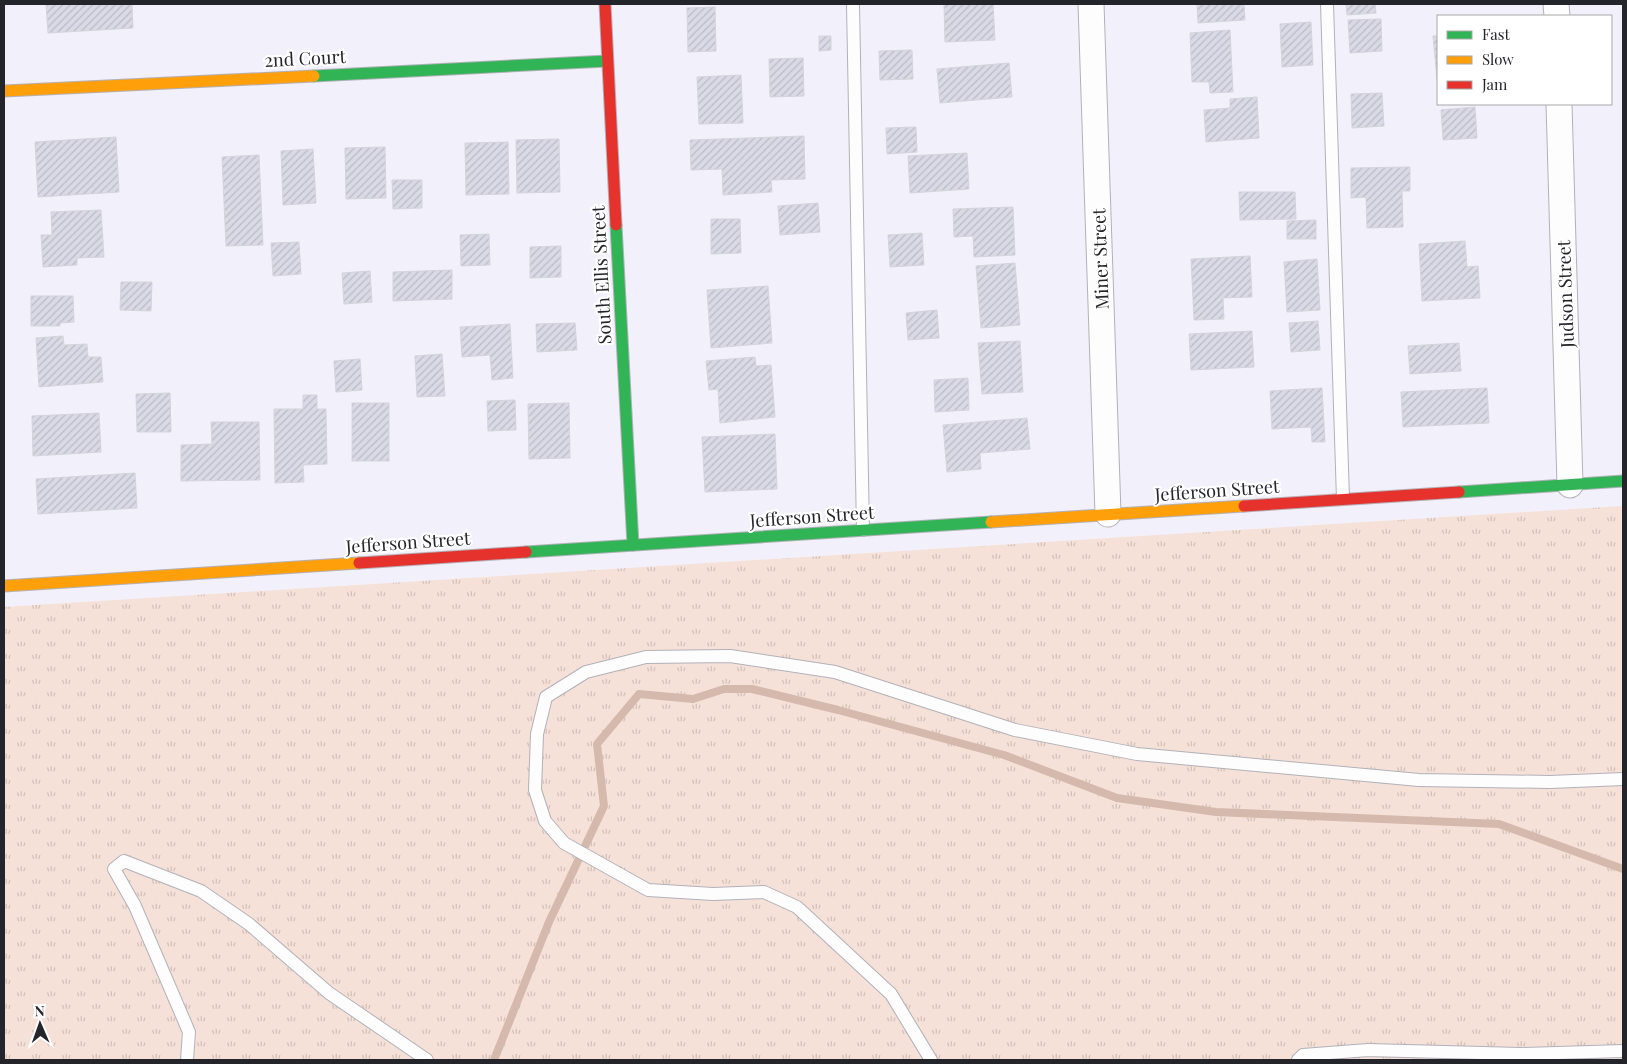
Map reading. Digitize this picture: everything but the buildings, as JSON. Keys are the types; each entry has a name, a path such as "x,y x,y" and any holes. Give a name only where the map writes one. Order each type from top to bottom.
{"street":[{"name":"South Ellis Street","path":"606,4 607,61 633,545"},
{"name":"Miner Street","path":"1091,4 1108,514"},
{"name":"2nd Court","path":"4,91 607,61"},
{"name":"Judson Street","path":"1559,105 1570,485"},
{"name":"Jefferson Street","path":"4,586 1623,482"}],"lane":[{"path":"853,4 863,530"},
{"path":"1327,4 1343,499"},
{"path":"931,1060 891,994 798,907 764,892 713,894 648,890 564,843 545,821 535,790 537,734 546,698 586,672 646,657 730,656 835,672 1015,730 1137,754 1419,780 1550,782 1623,779"},
{"path":"188,1060 189,1032 135,906 114,869 124,861 202,891 249,924 329,993 427,1060"},
{"path":"1298,1060 1304,1055 1368,1050 1520,1054 1623,1050"}],"green space":[{"path":"1623,506 1623,1060 4,1060 4,607"}],"waterway":[{"path":"494,1060 549,922 604,806 597,744 639,694 693,699 724,689 752,689 1004,755 1117,798 1216,812 1499,824 1623,869"}],"traffic: fast":[{"path":"314,76 607,61"},
{"path":"616,225 633,545"},
{"path":"1459,492 1623,481"},
{"path":"526,552 991,522"}],"traffic: slow":[{"path":"4,91 314,76"},
{"path":"991,522 1244,506"},
{"path":"4,586 359,563"}],"traffic: jam":[{"path":"605,4 616,225"},
{"path":"1244,506 1459,492"},
{"path":"359,563 526,552"}]}
